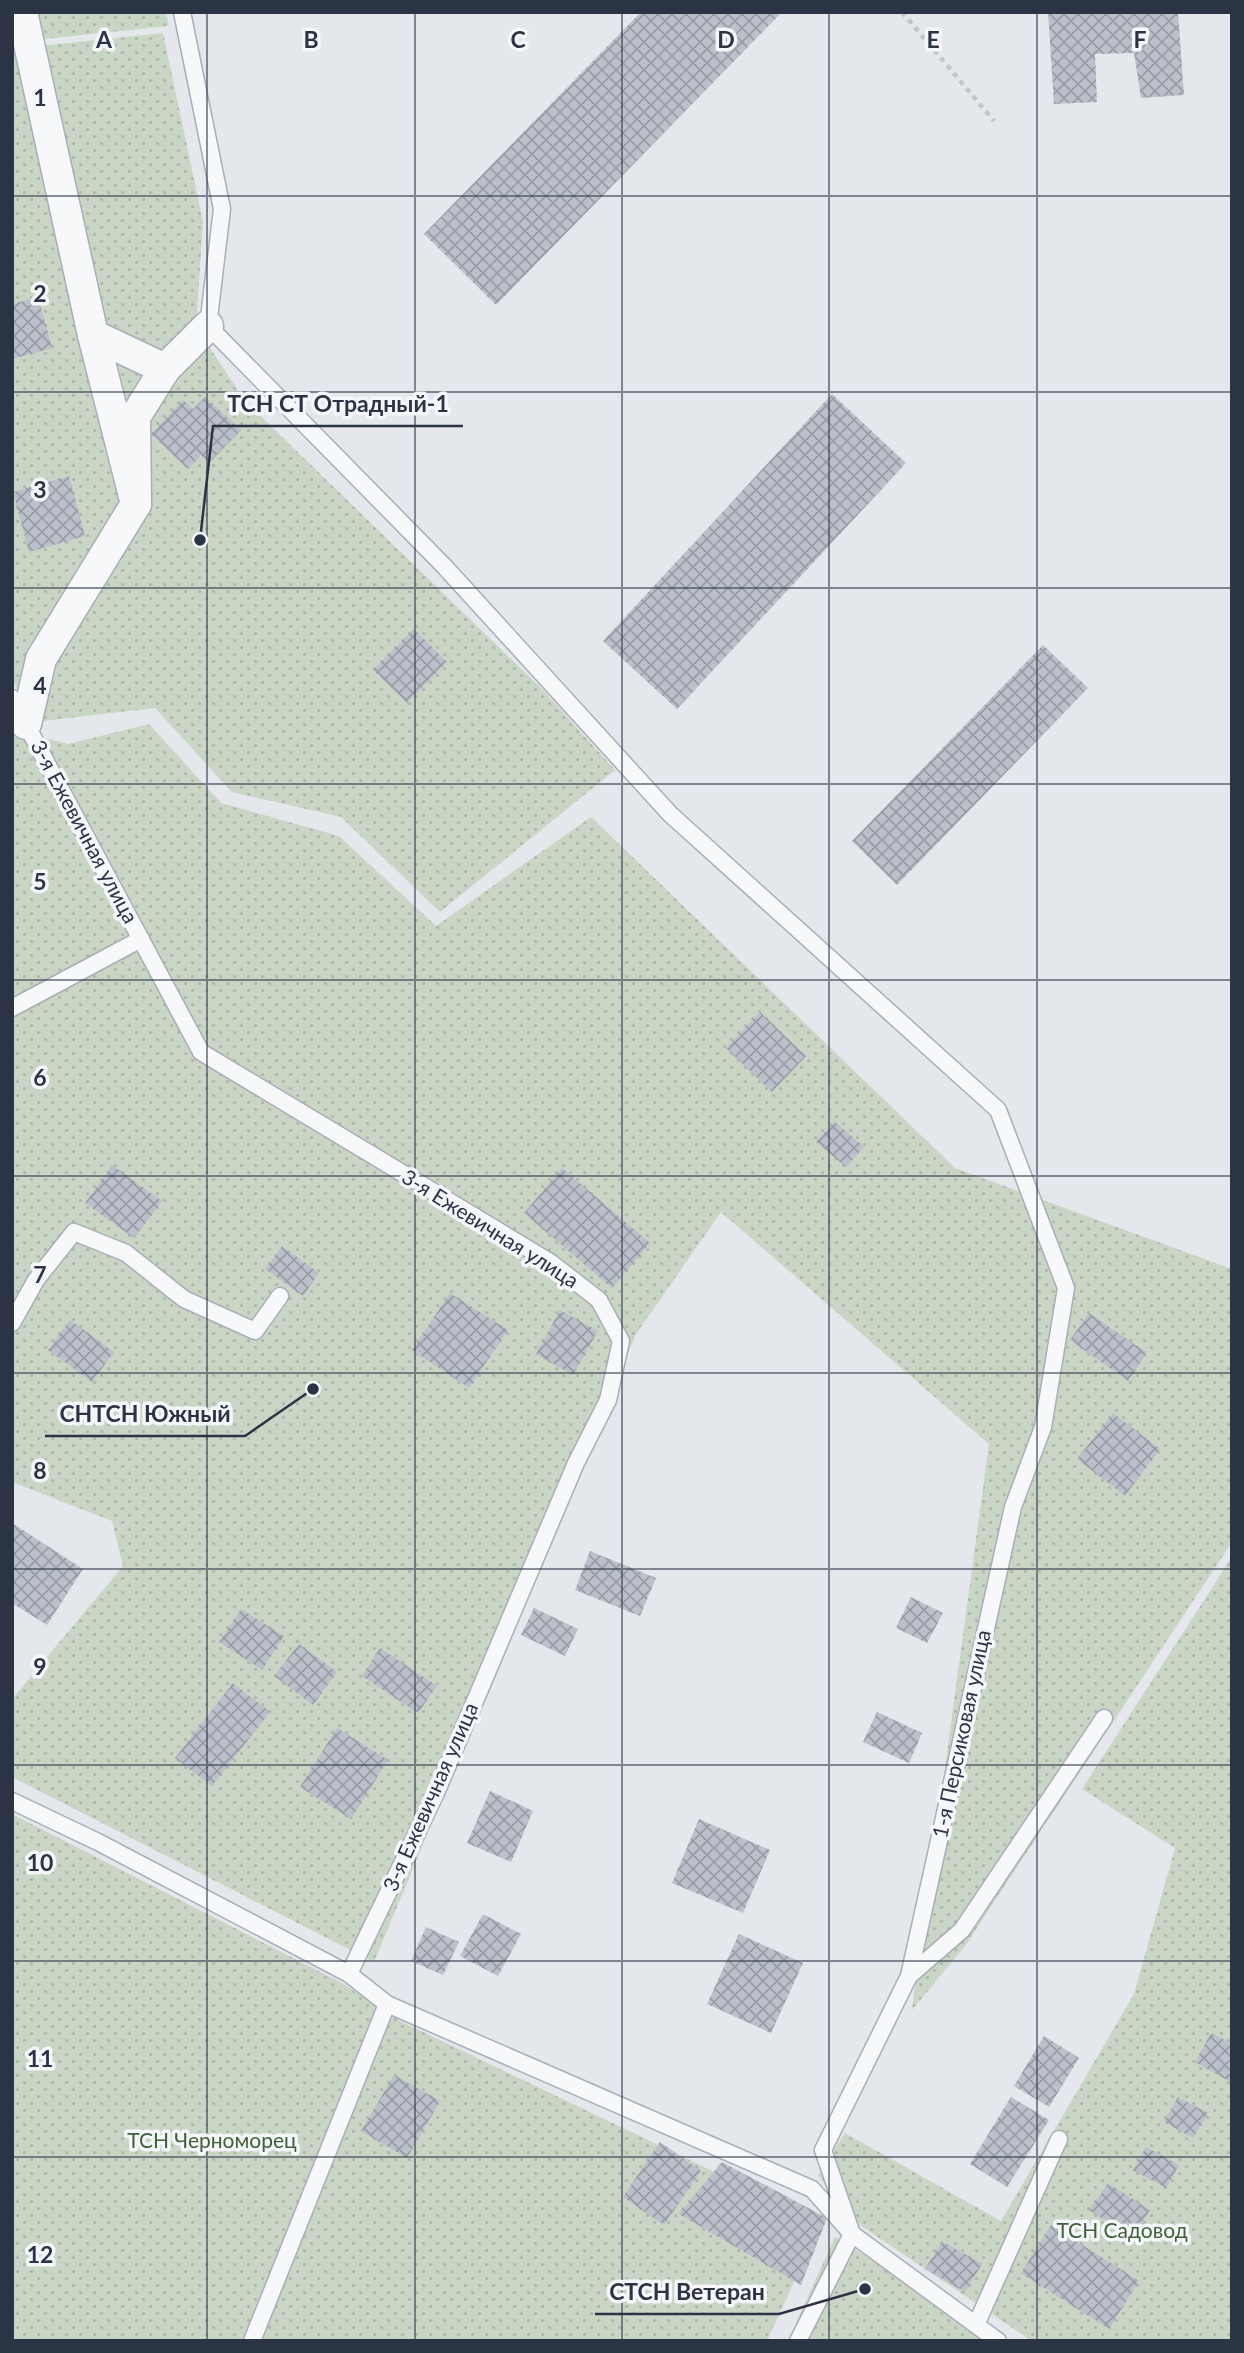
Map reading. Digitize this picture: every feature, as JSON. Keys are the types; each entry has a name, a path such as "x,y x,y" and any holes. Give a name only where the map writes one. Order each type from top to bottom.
{"street":[{"path":"22,12 93,335 136,504"},
{"path":"19,711 41,659 136,504 135,417 165,369 208,326"},
{"path":"93,335 165,369"}],"lane":[{"path":"182,12 222,209 208,326"},
{"name":"1-я Персиковая улица","path":"208,326 444,566 670,814 998,1110 1066,1288 1043,1427 1013,1507 909,1976 823,2150 852,2234"},
{"name":"3-я Ежевичная улица","path":"19,711 201,1052 550,1262 599,1300 621,1341 608,1400 576,1463 436,1793 349,1974"},
{"path":"12,1008 141,939"},
{"path":"12,1323 36,1280 74,1232 126,1253 184,1299 255,1331 280,1296"},
{"path":"909,1976 962,1930 1104,1717"},
{"path":"12,1801 98,1842 349,1974 387,2004 812,2189 852,2234 998,2341"},
{"path":"252,2341 387,2004"},
{"path":"976,2325 1059,2139"},
{"path":"798,2341 852,2234"}],"path":[{"path":"902,12 994,121"}],"green space":[{"path":"12,12 39,46 163,33 203,222 196,327 245,401 542,689 615,770 440,912 341,817 232,792 155,708 34,722 12,679"},
{"path":"37,12 166,12 169,26 43,39"},
{"path":"149,724 221,803 339,836 436,926 591,817 955,1168 1232,1269 1232,1542 965,1946 912,2010 989,1444 721,1212 636,1334 374,1962 12,1777 12,1699 123,1566 112,1521 12,1482 12,729 68,744"},
{"name":"ТСН Садовод","path":"1232,1557 1232,2341 1032,2341 860,2225 818,2175 845,2133 1001,2221 1134,1994 1175,1848 1082,1789"},
{"name":"ТСН Черноморец","path":"12,1814 342,1983 400,2021 821,2223 767,2341 12,2341"},
{"path":"835,2237 1002,2341 788,2341"}],"building":[{"path":"641,12 782,12 496,305 424,234"},
{"path":"1048,12 1178,12 1184,95 1141,98 1134,53 1095,54 1097,102 1054,104"},
{"path":"38,297 52,348 12,359 12,304"},
{"path":"832,394 906,463 677,709 603,641"},
{"path":"205,397 241,430 209,463 201,455 188,469 151,434 183,400 193,409"},
{"path":"69,476 85,536 29,552 13,492"},
{"path":"414,629 447,662 407,703 373,670"},
{"path":"1043,645 1088,688 897,885 852,841"},
{"path":"760,1012 806,1056 772,1092 726,1048"},
{"path":"834,1121 864,1147 846,1167 816,1142"},
{"path":"112,1165 162,1201 134,1238 85,1203"},
{"path":"562,1168 650,1243 612,1288 524,1213"},
{"path":"282,1246 319,1273 303,1296 265,1269"},
{"path":"450,1293 508,1330 469,1388 412,1350"},
{"path":"560,1310 598,1331 573,1375 536,1354"},
{"path":"1089,1313 1147,1353 1128,1381 1070,1340"},
{"path":"70,1320 114,1352 92,1382 48,1350"},
{"path":"1113,1413 1160,1449 1125,1496 1077,1459"},
{"path":"12,1523 83,1569 47,1625 12,1603"},
{"path":"590,1551 656,1578 640,1616 575,1590"},
{"path":"911,1597 943,1613 927,1643 896,1628"},
{"path":"534,1608 578,1629 565,1656 521,1635"},
{"path":"241,1609 284,1636 262,1670 219,1642"},
{"path":"299,1644 337,1672 313,1705 274,1676"},
{"path":"380,1648 437,1686 418,1713 362,1676"},
{"path":"233,1683 270,1712 212,1786 175,1758"},
{"path":"877,1712 922,1733 909,1763 863,1742"},
{"path":"337,1728 388,1760 351,1819 300,1787"},
{"path":"490,1791 533,1811 511,1862 467,1843"},
{"path":"699,1819 770,1850 743,1913 672,1883"},
{"path":"483,1914 521,1934 498,1976 460,1956"},
{"path":"426,1927 459,1942 443,1975 411,1961"},
{"path":"739,1934 803,1963 771,2033 707,2004"},
{"path":"1211,2033 1232,2044 1232,2076 1229,2081 1195,2062"},
{"path":"1044,2036 1079,2058 1049,2107 1014,2086"},
{"path":"394,2075 440,2101 407,2158 361,2131"},
{"path":"1011,2097 1049,2120 1007,2187 970,2164"},
{"path":"1178,2097 1208,2113 1193,2138 1164,2122"},
{"path":"660,2142 701,2171 664,2225 623,2197"},
{"path":"1146,2147 1179,2165 1166,2188 1133,2170"},
{"path":"722,2162 827,2218 801,2285 679,2214"},
{"path":"1108,2183 1150,2210 1132,2238 1089,2210"},
{"path":"1051,2225 1139,2281 1109,2329 1021,2273"},
{"path":"942,2241 982,2264 965,2292 925,2269"}],"place":[{"name":"ТСН СТ Отрадный-1","path":"200,540"},
{"name":"СНТСН Южный","path":"313,1389"},
{"name":"СТСН Ветеран","path":"865,2289"}]}
